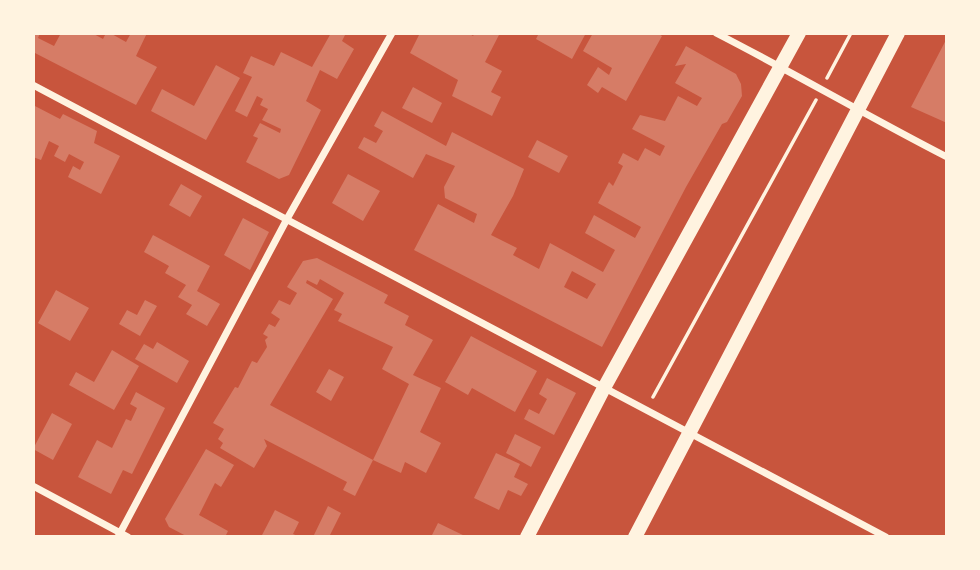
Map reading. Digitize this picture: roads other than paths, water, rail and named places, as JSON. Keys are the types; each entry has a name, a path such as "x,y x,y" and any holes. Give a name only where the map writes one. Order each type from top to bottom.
{"main road":[{"path":"527,537 604,388 799,33"},
{"path":"635,537 898,33"}],"street":[{"path":"119,534 287,219 392,33"},
{"path":"716,33 947,158"},
{"path":"33,85 886,537"},
{"path":"33,486 128,537"}]}
